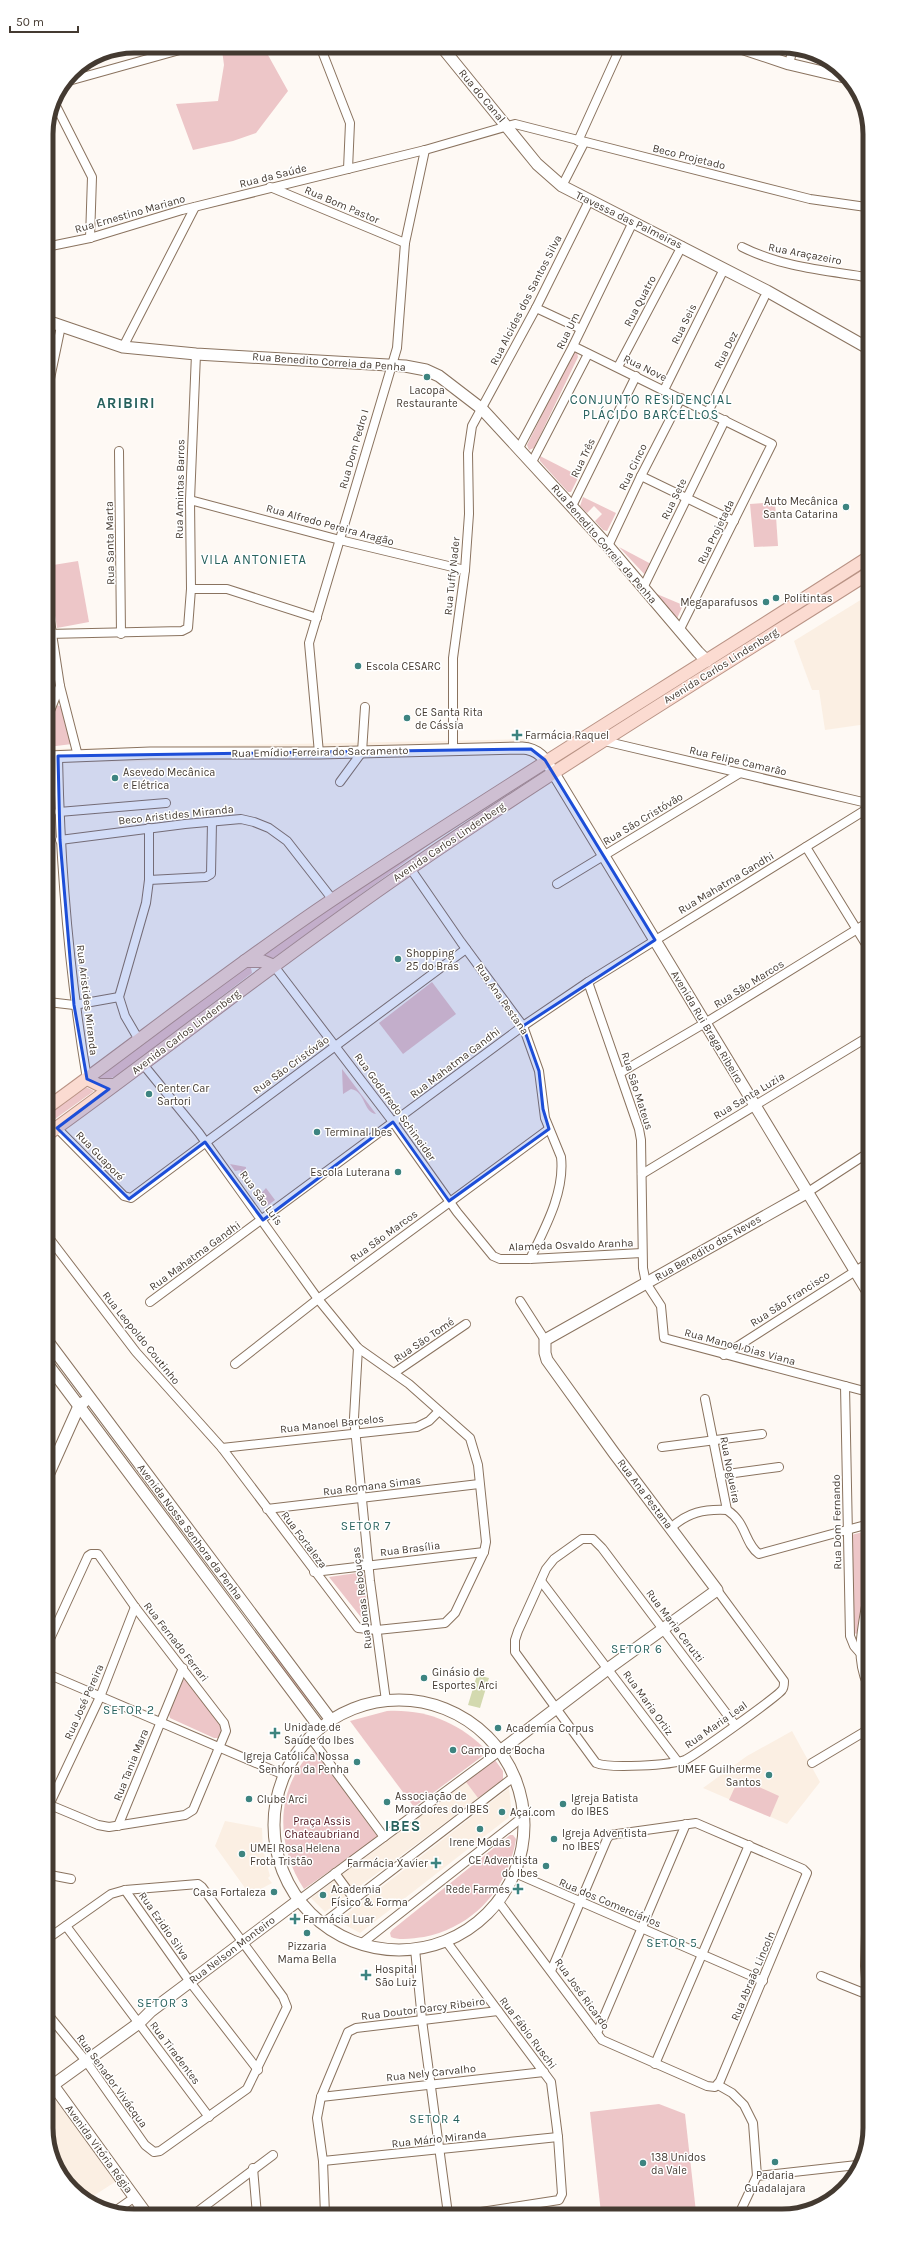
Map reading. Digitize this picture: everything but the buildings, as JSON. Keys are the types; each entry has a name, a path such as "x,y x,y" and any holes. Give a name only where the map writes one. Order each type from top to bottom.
{"main road":[{"name":"Avenida Carlos Lindenberg","path":"53,1131 142,1063 274,966 549,767 707,661 863,561"},
{"name":"Avenida Carlos Lindenberg","path":"53,1103 245,961 333,900 549,767 604,741 863,578"},
{"path":"707,661 717,670"},
{"path":"245,961 262,961 274,966"},
{"path":"87,1079 99,1085 114,1085"}],"street":[{"path":"75,79 156,53"},
{"path":"323,53 350,123 348,169"},
{"name":"Rua do Canal","path":"447,53 508,127"},
{"path":"562,186 618,53"},
{"path":"757,53 789,64 836,74"},
{"path":"789,64 792,54"},
{"path":"57,108 92,176 90,238"},
{"name":"Beco Projetado","path":"508,127 515,124 810,199 863,207"},
{"name":"Rua da Saúde","path":"195,207 270,187 425,150 508,127"},
{"name":"Travessa das Palmeiras","path":"508,127 537,164 562,186 589,201 682,246 724,269 766,295 863,345"},
{"name":"Rua Dom Pedro I","path":"319,753 309,643 399,336 405,243 425,150"},
{"name":"Rua Bom Pastor","path":"270,187 405,243"},
{"name":"Rua Alcides dos Santos Silva","path":"482,409 536,308 589,201"},
{"path":"123,348 195,207"},
{"name":"Rua Ernestino Mariano","path":"53,246 90,238 195,207"},
{"name":"Rua Um","path":"519,448 573,346 633,222"},
{"name":"Rua Quatro","path":"618,367 682,246"},
{"name":"Rua Araçazeiro","path":"742,247 765,259 789,265 863,277"},
{"name":"Rua Seis","path":"664,390 724,269"},
{"name":"Rua Dez","path":"708,412 766,295"},
{"path":"536,308 580,329"},
{"name":"Rua Benedito Correia da Penha","path":"53,323 123,348 196,354 390,365 426,370 439,376 482,409 519,448 608,546 707,661"},
{"path":"53,364 61,326"},
{"name":"Rua Nove","path":"573,346 772,444"},
{"name":"Rua Amintas Barros","path":"121,634 182,632 190,625 190,500 196,354"},
{"path":"532,462 588,354"},
{"name":"Rua Três","path":"572,506 636,376"},
{"name":"Rua Cinco","path":"608,546 641,476 681,398"},
{"name":"Rua Tuffy Nader","path":"453,749 453,658 465,570 469,514 468,445 472,426 482,409"},
{"name":"Rua Sete","path":"643,588 725,420"},
{"name":"Rua Projetada","path":"680,631 772,444"},
{"name":"Rua Santa Marta","path":"119,450 121,634"},
{"path":"641,476 734,521"},
{"name":"Rua Alfredo Pereira Aragão","path":"190,500 340,540 465,570"},
{"path":"191,589 227,589 317,618"},
{"path":"53,634 121,634"},
{"path":"53,650 60,686 78,756"},
{"path":"53,704 60,686"},
{"path":"53,706 60,702 66,706"},
{"path":"340,782 362,752 365,706"},
{"name":"Rua Felipe Camarão","path":"604,741 863,802"},
{"name":"Rua Emídio Ferreira do Sacramento","path":"53,756 113,754 319,753 527,748"},
{"name":"Avenida Rui Braga Ribeiro","path":"527,748 539,753 549,767 863,1283"},
{"name":"Rua Aristides Miranda","path":"53,756 59,812 74,1004 87,1079"},
{"name":"Rua São Cristóvão","path":"556,884 740,773"},
{"path":"59,812 166,803"},
{"name":"Rua Mahatma Gandhi","path":"150,1302 263,1220 523,1026 588,982 863,811"},
{"name":"Beco Aristides Miranda","path":"60,840 149,828 212,822 241,820 254,822 278,833 333,900"},
{"path":"149,880 206,877 211,874 212,822"},
{"path":"139,1040 125,1016 119,997 146,903 149,880 149,828"},
{"path":"806,847 863,940"},
{"name":"Rua Ana Pestana","path":"410,868 466,949 523,1026 539,1071 543,1109 549,1129 561,1157 562,1174 549,1219 530,1259"},
{"name":"Rua São Marcos","path":"620,1073 705,1023 863,926"},
{"name":"Rua São Cristóvão","path":"129,1199 466,949"},
{"name":"Rua Godofredo Schineider","path":"274,966 394,1122 449,1201 489,1252 500,1259"},
{"name":"Rua São Mateus","path":"588,982 639,1128 641,1140 642,1174 642,1254 646,1283"},
{"path":"53,1002 74,1004 119,997"},
{"name":"Rua Santa Luzia","path":"642,1174 863,1040"},
{"name":"Rua São Luís","path":"142,1063 205,1142 263,1220 318,1299 358,1348 409,1384 470,1438 478,1465 485,1533 484,1552"},
{"name":"Rua São Marcos","path":"235,1364 318,1299 449,1201 549,1129"},
{"name":"Rua Guaporé","path":"53,1131 129,1199"},
{"name":"Rua Benedito das Neves","path":"545,1340 808,1192 863,1156"},
{"name":"Rua Leopoldo Coutinho","path":"53,1243 136,1352 222,1448"},
{"name":"Alameda Osvaldo Aranha","path":"500,1259 642,1254"},
{"name":"Rua São Francisco","path":"724,1355 863,1266"},
{"name":"Rua Manoel Dias Viana","path":"646,1283 661,1306 664,1338 863,1391"},
{"name":"Rua Ana Pestana","path":"520,1301 545,1340 545,1353 548,1360 614,1454 671,1528 784,1681"},
{"name":"Rua São Tomé","path":"394,1373 466,1324"},
{"name":"Avenida Nossa Senhora da Penha","path":"53,1348 331,1720"},
{"name":"Rua Jonas Rebouças","path":"358,1348 354,1418 355,1432 369,1565 386,1701"},
{"name":"Avenida Nossa Senhora da Penha","path":"53,1371 320,1728"},
{"name":"Rua Dom Fernando","path":"845,1386 850,1636 854,1646 861,1654"},
{"path":"53,1464 79,1406 89,1397"},
{"name":"Rua Nogueira","path":"705,1399 727,1510 740,1520 754,1551 762,1554 848,1530"},
{"name":"Rua Manoel Barcelos","path":"222,1448 416,1426 429,1421 439,1411"},
{"path":"662,1447 762,1434"},
{"name":"Rua Fortaleza","path":"222,1448 314,1572 358,1628 377,1630 445,1623 450,1620 455,1614 484,1552"},
{"path":"124,1465 134,1457"},
{"path":"720,1476 779,1467"},
{"name":"Rua Romana Simas","path":"267,1509 479,1484"},
{"path":"671,1528 680,1519 699,1511 727,1510"},
{"path":"166,1522 177,1514"},
{"path":"848,1530 863,1526"},
{"name":"Rua Maria Leal","path":"596,1541 589,1538 582,1539 554,1559 546,1568 515,1640 515,1652 596,1763 603,1766 618,1766 678,1762 694,1755 781,1692 784,1681"},
{"name":"Rua Maria Cerutti","path":"596,1541 664,1628 735,1725"},
{"name":"Rua Brasília","path":"314,1572 484,1552"},
{"name":"Rua Fernado Ferrari","path":"53,1635 88,1556 94,1553 101,1556 136,1608 183,1668 226,1727 220,1748"},
{"name":"Rua Maria Ortiz","path":"541,1580 609,1668 678,1762"},
{"path":"299,1900 609,1668 717,1590"},
{"name":"Rua José Pereira","path":"53,1798 100,1697 136,1608"},
{"path":"863,1640 861,1654 863,1665"},
{"path":"264,1653 274,1644"},
{"name":"Rua Tania Mara","path":"118,1826 183,1668"},
{"path":"53,1676 284,1775"},
{"path":"386,1701 424,1702 448,1710 480,1730 500,1751 515,1776 524,1816 524,1843 515,1873 498,1901 472,1927 446,1941 415,1949 387,1949 361,1944 322,1924 299,1900 284,1875 275,1845 275,1807 284,1775 292,1760 310,1737 331,1720 361,1706 386,1701"},
{"path":"812,1762 863,1732"},
{"path":"310,1737 384,1837"},
{"path":"53,1805 98,1825 118,1826 177,1817 190,1813 193,1810 220,1748"},
{"path":"322,1924 515,1776"},
{"path":"361,1944 524,1816"},
{"path":"596,2033 686,1824"},
{"path":"551,1971 606,1839 610,1835 686,1824 701,1824 749,1845 655,2064"},
{"name":"Rua Abraão Lincoln","path":"717,2086 808,1873 803,1869 749,1845"},
{"path":"335,1873 354,1899"},
{"name":"Rua dos Comerciários","path":"515,1873 763,1981"},
{"path":"53,1876 71,1879"},
{"path":"53,1935 111,1894 125,1890 198,1884 202,1887 283,1997 287,2008 258,2070 247,2089 209,2116"},
{"name":"Rua Ezidio Silva","path":"125,1890 190,1982 258,2070"},
{"name":"Rua Nelson Monteiro","path":"53,2083 139,2023 151,2011 299,1900"},
{"name":"Rua José Ricardo","path":"498,1901 596,2033 605,2042 707,2086 717,2086 732,2092 748,2110 753,2123 757,2176"},
{"name":"Rua Tiradentes","path":"66,1926 209,2116"},
{"name":"Rua Fábio Ruschi","path":"446,1941 544,2072 553,2089 562,2194 556,2201 502,2209"},
{"path":"415,1949 430,2085 441,2150 447,2209"},
{"path":"821,1976 863,1993"},
{"name":"Rua Doutor Darcy Ribeiro","path":"325,2209 323,2161 317,2118 321,2097 348,2032 356,2028 498,2011"},
{"name":"Rua Senador Vivácqua","path":"53,2021 86,2061 145,2145 154,2152 160,2151 209,2116"},
{"name":"Rua Nely Carvalho","path":"321,2097 544,2072"},
{"name":"Avenida Vitória Régia","path":"53,2087 143,2209"},
{"name":"Rua Mário Miranda","path":"323,2161 558,2137"},
{"path":"201,2209 273,2155"},
{"path":"741,2209 757,2176 854,2165"},
{"path":"254,2168 257,2209"},
{"path":"120,2207 135,2197"}],"highlighted area":[{"path":"531,749 545,760 655,940 523,1026 539,1071 543,1109 549,1129 449,1201 393,1122 263,1220 205,1142 129,1199 57,1128 109,1089 87,1079 74,1005 60,840 58,756"}],"shaded area":[{"path":"863,598 863,725 825,730 819,690 812,690 794,641"},
{"path":"529,739 529,754 53,763 53,749"},
{"path":"477,1675 489,1678 480,1708 468,1705"},
{"name":"UMEF Guilherme Santos","path":"792,1731 820,1782 787,1824 703,1788 747,1756"},
{"path":"466,1782 478,1798 325,1912 311,1898"},
{"path":"509,1788 512,1815 360,1933 338,1921"},
{"name":"UMEI Rosa Helena Frota Tristão","path":"225,1821 262,1828 263,1850 270,1876 268,1878 272,1883 250,1895 215,1846"},
{"path":"53,2100 57,2102 115,2182 92,2197 70,2177 61,2164 57,2154 53,2128"}],"green space":[{"path":"222,53 267,53 288,91 256,133 233,141 193,150 176,104 218,101 224,65"},
{"path":"577,352 578,357 534,448 529,450 527,445 572,354"},
{"path":"540,456 579,476 571,492 568,492 540,461"},
{"path":"583,497 616,513 607,531 603,530 595,521 602,514 594,506 587,513 580,506"},
{"path":"775,502 778,546 754,547 750,504"},
{"path":"619,547 653,565 647,577"},
{"path":"78,561 89,622 57,628 53,603 53,565"},
{"path":"645,589 683,605 676,621"},
{"path":"56,705 64,707 72,744 53,746 53,711"},
{"path":"455,823 456,825 272,959 264,954"},
{"path":"247,967 251,968 252,973 117,1076 105,1080 97,1079"},
{"path":"432,982 456,1014 403,1054 379,1023"},
{"path":"342,1069 376,1114 369,1110 356,1091 351,1089 343,1094"},
{"path":"86,1087 94,1091 53,1120 53,1110"},
{"path":"230,1164 246,1167 244,1183 239,1176 241,1170 235,1171"},
{"path":"266,1188 275,1200 264,1208 256,1199"},
{"path":"863,1532 863,1599 858,1634 852,1633 851,1535"},
{"path":"364,1572 368,1626 329,1577"},
{"path":"274,1651 311,1699 314,1707 306,1702 270,1653"},
{"path":"185,1679 221,1726 222,1732 219,1738 214,1738 170,1718 169,1714 182,1681"},
{"path":"387,1711 416,1712 442,1720 466,1733 488,1752 414,1807 350,1721"},
{"name":"Praça Assis Chateaubriand","path":"313,1752 316,1753 378,1837 304,1889 290,1861 286,1846 283,1815 290,1785 304,1760"},
{"path":"495,1760 503,1771 503,1780 478,1798 466,1782"},
{"path":"739,1778 779,1796 770,1817 729,1800"},
{"path":"510,1835 513,1835 516,1839 512,1857 505,1874 497,1889 486,1903 473,1915 442,1932 424,1937 403,1939 391,1937 390,1933 392,1930"},
{"name":"138 Unidos da Vale","path":"659,2104 685,2114 696,2209 601,2209 590,2112"}],"place":[{"name":"Lacopa Restaurante","path":"427,377"},
{"name":"Auto Mecânica Santa Catarina","path":"846,507"},
{"name":"Politintas","path":"776,598"},
{"name":"Megaparafusos","path":"766,602"},
{"name":"Escola CESARC","path":"358,666"},
{"name":"CE Santa Rita de Cássia","path":"407,718"},
{"name":"Farmácia Raquel","path":"517,735"},
{"name":"Asevedo Mecânica e Elétrica","path":"115,778"},
{"name":"Shopping 25 do Brás","path":"398,959"},
{"name":"Center Car Sartori","path":"149,1094"},
{"name":"Terminal Ibes","path":"317,1132"},
{"name":"Escola Luterana","path":"398,1172"},
{"name":"Ginásio de Esportes Arci","path":"424,1678"},
{"name":"Academia Corpus","path":"498,1728"},
{"name":"Unidade de Saúde do Ibes","path":"275,1733"},
{"name":"Campo de Bocha","path":"453,1750"},
{"name":"Igreja Católica Nossa Senhora da Penha","path":"357,1762"},
{"name":"UMEF Guilherme Santos","path":"769,1775"},
{"name":"Clube Arci","path":"249,1799"},
{"name":"Associação de Moradores do IBES","path":"387,1802"},
{"name":"Igreja Batista do IBES","path":"563,1804"},
{"name":"Açaí.com","path":"502,1812"},
{"name":"Irene Modas","path":"480,1829"},
{"name":"Igreja Adventista no IBES","path":"554,1839"},
{"name":"UMEI Rosa Helena Frota Tristão","path":"242,1854"},
{"name":"Farmácia Xavier","path":"436,1863"},
{"name":"CE Adventista do Ibes","path":"546,1866"},
{"name":"Rede Farmes","path":"518,1889"},
{"name":"Casa Fortaleza","path":"274,1892"},
{"name":"Academia Físico & Forma","path":"323,1895"},
{"name":"Farmácia Luar","path":"295,1919"},
{"name":"Pizzaria Mama Bella","path":"307,1933"},
{"name":"Hospital São Luiz","path":"366,1975"},
{"name":"Padaria Guadalajara","path":"775,2162"},
{"name":"138 Unidos da Vale","path":"643,2163"}],"district":[{"name":"ARIBIRI","path":"126,403"},
{"name":"CONJUNTO RESIDENCIAL PLÁCIDO BARCELLOS","path":"651,406"},
{"name":"VILA ANTONIETA","path":"254,559"},
{"name":"SETOR 7","path":"366,1526"},
{"name":"SETOR 6","path":"637,1649"},
{"name":"SETOR 2","path":"129,1710"},
{"name":"IBES","path":"403,1826"},
{"name":"SETOR 5","path":"672,1943"},
{"name":"SETOR 3","path":"163,2003"},
{"name":"SETOR 4","path":"435,2119"}]}
